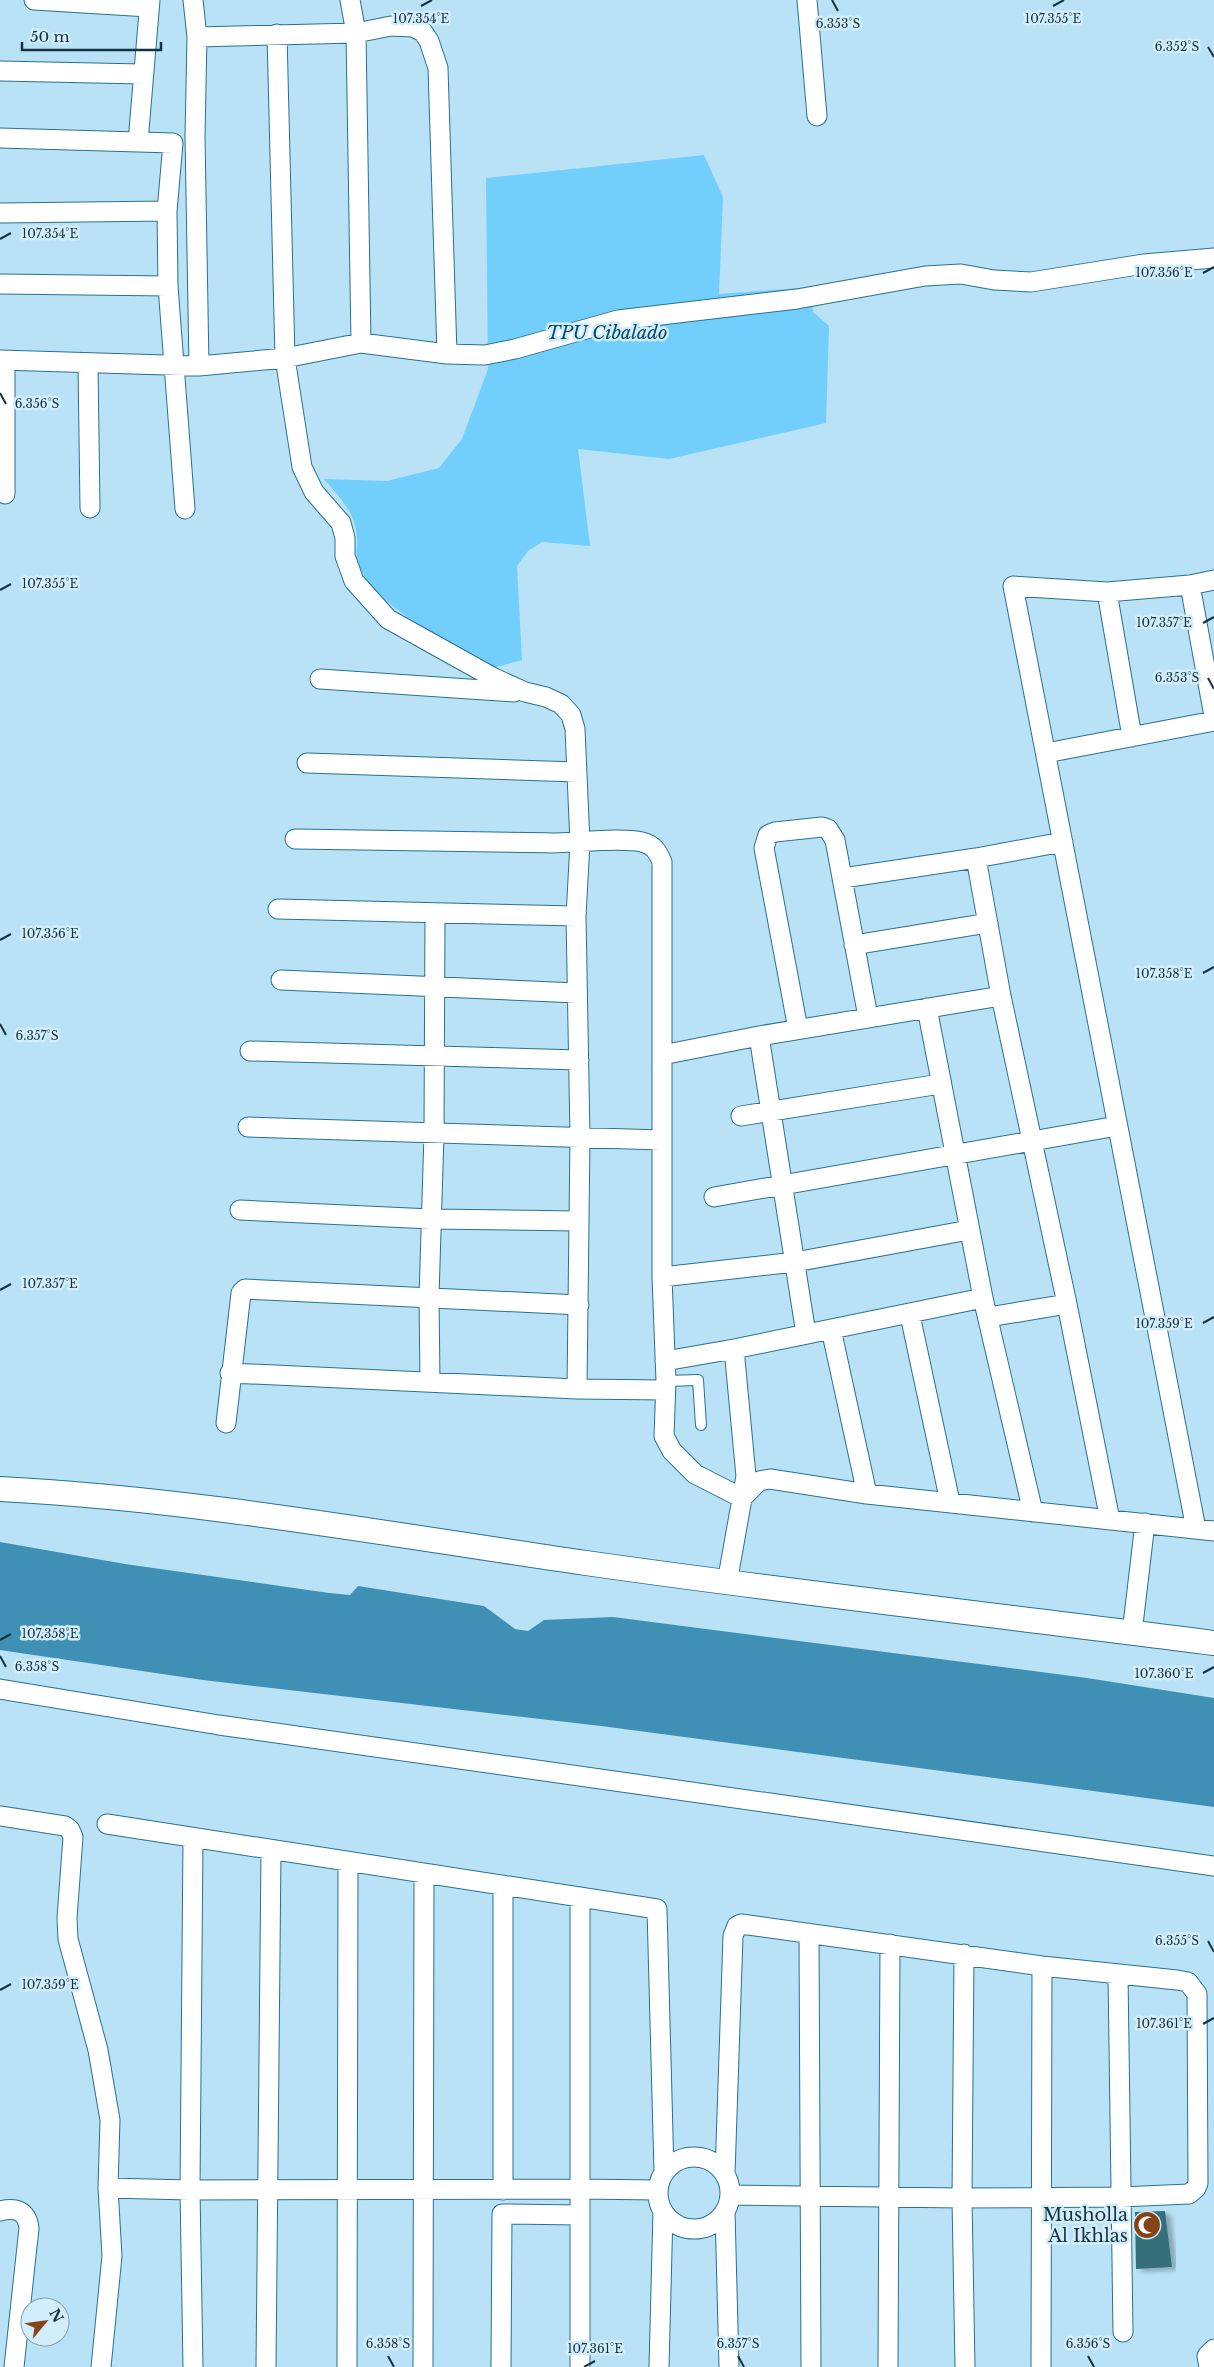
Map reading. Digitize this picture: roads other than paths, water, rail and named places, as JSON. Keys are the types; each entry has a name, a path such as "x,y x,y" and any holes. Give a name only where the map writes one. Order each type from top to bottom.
{"street":[{"path":"34,0 150,4 142,74 138,142"},
{"path":"193,0 197,37 195,136 199,366"},
{"path":"350,0 356,34 361,343"},
{"path":"807,0 817,116"},
{"path":"197,37 356,34 391,26 413,27 423,32 429,41 438,68 447,354"},
{"path":"277,34 285,358 302,467 314,492 341,523 345,538 345,556 354,581 388,620 525,692"},
{"path":"0,71 142,74"},
{"path":"0,138 172,143 195,136"},
{"path":"172,143 167,211 168,286 176,366 185,509"},
{"path":"0,213 167,211"},
{"path":"5,494 3,361 88,365 199,366 285,358 361,343 447,354 485,355 515,349 618,320 797,299 925,276 961,274 994,280 1031,282 1144,264 1214,258"},
{"path":"0,284 168,286"},
{"path":"88,365 90,508"},
{"path":"742,1498 759,1481 770,1479 867,1494 1205,1530 1117,1126 1013,586 1107,592 1190,585 1214,580"},
{"path":"1190,585 1214,716"},
{"path":"1107,592 1132,737"},
{"path":"320,679 525,692 546,697 561,704 571,715 575,729 580,843 576,916 580,1137 578,1389"},
{"path":"1046,754 1214,721"},
{"path":"307,763 577,772"},
{"path":"798,1030 764,848 768,835 775,832 806,828 828,829 835,840 868,1017"},
{"path":"295,839 580,843 644,842 653,846 662,862 662,1277 666,1385 664,1436 672,1451 695,1474 742,1498"},
{"path":"843,878 976,858 1063,842"},
{"path":"976,858 1001,996 1067,1304 1110,1520"},
{"path":"278,909 576,916"},
{"path":"430,1382 429,1297 434,1134 433,985 435,914"},
{"path":"854,945 988,923"},
{"path":"281,980 433,985 577,993"},
{"path":"662,1055 758,1036 1001,996"},
{"path":"926,1008 983,1298 989,1317 1033,1512"},
{"path":"758,1036 796,1262 806,1334"},
{"path":"250,1051 579,1060"},
{"path":"740,1116 940,1084"},
{"path":"714,1196 783,1186 1117,1126"},
{"path":"248,1127 661,1140"},
{"path":"240,1210 431,1219 578,1221"},
{"path":"662,1277 796,1262 969,1230"},
{"path":"226,1423 230,1373 241,1294 245,1289 579,1305"},
{"path":"665,1361 910,1315 983,1298"},
{"path":"989,1317 1067,1304"},
{"path":"910,1315 950,1502"},
{"path":"832,1329 867,1494"},
{"path":"727,1583 746,1476 734,1349"},
{"path":"230,1373 578,1389 666,1385"},
{"path":"0,1489 65,1493 190,1506 727,1583 1214,1643"},
{"path":"1132,1633 1145,1523"},
{"path":"0,1689 228,1726 1214,1866"},
{"path":"0,1816 65,1826 70,1830 73,1837 66,1930 103,2074 110,2120 108,2188 112,2256 101,2367"},
{"path":"107,1824 657,1909 664,2172 658,2190 663,2212 658,2367"},
{"path":"193,1838 190,2190 193,2367"},
{"path":"266,2367 266,2190 271,1850"},
{"path":"347,2367 348,1862"},
{"path":"423,2367 424,1873"},
{"path":"502,1885 502,2190"},
{"path":"580,1898 580,2367"},
{"path":"728,2203 810,2195 887,2198 1120,2198 1183,2196 1196,2188 1197,1994 1188,1982 1042,1966 746,1924 737,1926 734,1930 725,2174 728,2203 729,2367"},
{"path":"809,1933 811,2367"},
{"path":"888,2367 887,2198 890,1944"},
{"path":"964,1954 962,2198 965,2367"},
{"path":"1042,1966 1042,2367"},
{"path":"1118,1974 1123,2332"},
{"path":"664,2172 672,2164 683,2158 695,2157 707,2159 717,2165 725,2174"},
{"path":"108,2188 190,2190 424,2188 658,2190"},
{"path":"663,2212 674,2222 687,2228 702,2228 716,2222 728,2203"},
{"path":"0,2212 16,2209 24,2214 30,2228 14,2367"},
{"path":"501,2367 502,2214 579,2215"},
{"path":"1209,2367 1207,2356 1214,2349"}],"lane":[{"path":"666,1385 698,1380 701,1425"}],"place":[{"name":"Musholla Al Ikhlas","path":"1147,2225"}],"park label":[{"name":"TPU Cibalado","path":"607,333"}]}
